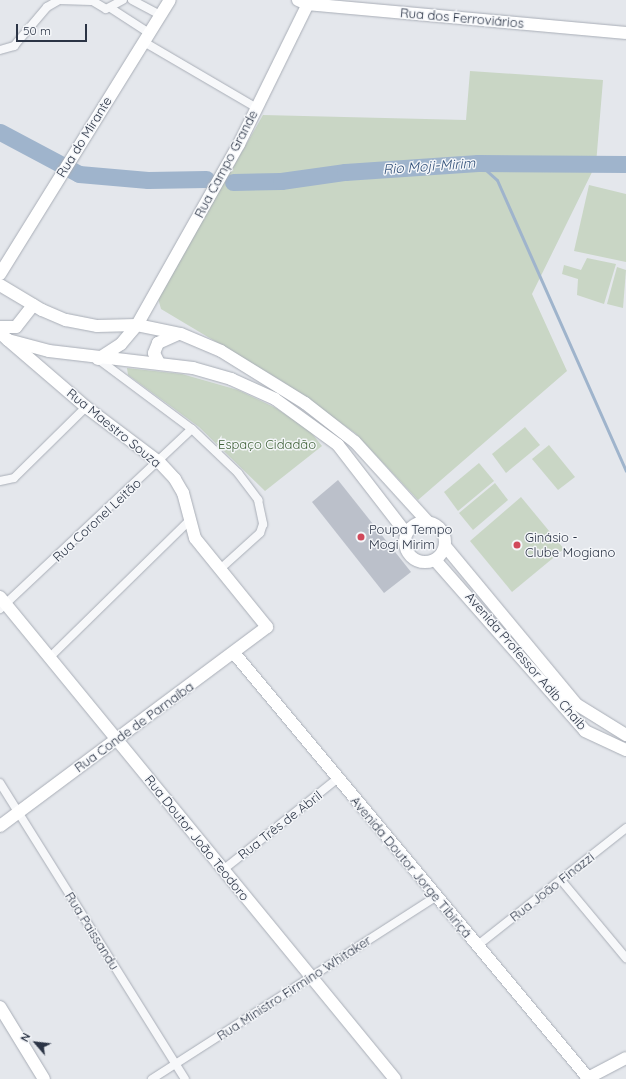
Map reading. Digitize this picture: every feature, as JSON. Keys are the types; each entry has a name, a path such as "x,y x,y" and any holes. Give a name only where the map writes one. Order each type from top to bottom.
{"street":[{"path":"0,50 14,46 47,7 59,0 91,0 100,8 112,9 146,37 257,108"},
{"path":"112,9 123,0"},
{"path":"132,0 160,15"},
{"name":"Rua do Mirante","path":"0,274 69,159 170,0"},
{"name":"Rua dos Ferroviários","path":"305,1 626,33"},
{"name":"Rua Campo Grande","path":"98,359 121,344 136,326 257,108 305,1"},
{"path":"0,285 33,305 66,320 97,326 136,326 181,334 248,366 305,403 355,442 427,521 440,527 445,546 435,560 423,562 410,555 406,549 406,533 338,445 311,422 275,399 231,379 158,363 98,359 4,337"},
{"path":"0,327 16,327 33,305"},
{"path":"158,363 154,353 158,343 181,334"},
{"name":"Rua Maestro Souza","path":"4,337 86,407 159,462 183,493 189,521 195,538 219,570 267,627"},
{"path":"98,359 192,429 238,473 262,511 260,533 219,570"},
{"path":"0,480 14,478 86,407"},
{"name":"Rua Coronel Leitão","path":"2,604 159,462 192,429"},
{"path":"49,658 189,521"},
{"path":"406,533 415,524 427,521"},
{"name":"Avenida Professor Adib Chaib","path":"445,546 576,704 626,735"},
{"name":"Avenida Professor Adib Chaib","path":"435,560 585,731 626,750"},
{"name":"Rua Doutor João Teodoro","path":"2,604 118,739 310,977 395,1079"},
{"name":"Rua Conde de Parnaíba","path":"0,826 234,654 267,627"},
{"name":"Avenida Doutor Jorge Tibiriçá","path":"234,654 435,897 478,945 588,1079"},
{"name":"Rua Três de Abril","path":"223,870 337,779"},
{"name":"Rua Paissandu","path":"0,783 185,1079"},
{"name":"Rua João Finazzi","path":"478,945 626,828"},
{"path":"561,880 626,958"},
{"name":"Rua Ministro Firmino Whitaker","path":"152,1079 435,897"},
{"path":"0,1007 44,1079"},
{"path":"588,1079 626,1058"}],"green space":[{"path":"470,71 603,80 596,164 532,294 567,371 418,500 355,433 280,380 161,309 158,298 263,115 466,120"},
{"path":"589,185 626,194 626,262 574,251"},
{"path":"587,258 616,264 604,304 577,295 578,279 562,274 564,265 581,270"},
{"path":"617,267 626,270 623,308 607,304"},
{"name":"Espaço Cidadão","path":"127,368 182,374 238,390 276,408 310,431 322,446 265,491 199,427 128,375"},
{"path":"525,427 540,445 506,473 492,454"},
{"path":"549,445 575,477 558,490 532,459"},
{"path":"479,463 494,481 458,511 444,492"},
{"path":"495,483 508,500 473,530 459,513"},
{"name":"Ginásio - Clube Mogiano","path":"521,497 564,549 512,592 470,541"}],"building":[{"name":"Poupa Tempo Mogi Mirim","path":"338,480 411,572 384,593 312,502"}],"waterway":[{"name":"Rio Moji-Mirim","path":"0,132 79,174 148,180 206,179"},
{"path":"478,163 497,180 626,471"},
{"name":"Rio Moji-Mirim","path":"233,182 281,181 345,172 478,163 626,164"}],"place":[{"name":"Poupa Tempo Mogi Mirim","path":"361,537"},
{"name":"Ginásio - Clube Mogiano","path":"517,545"}]}
